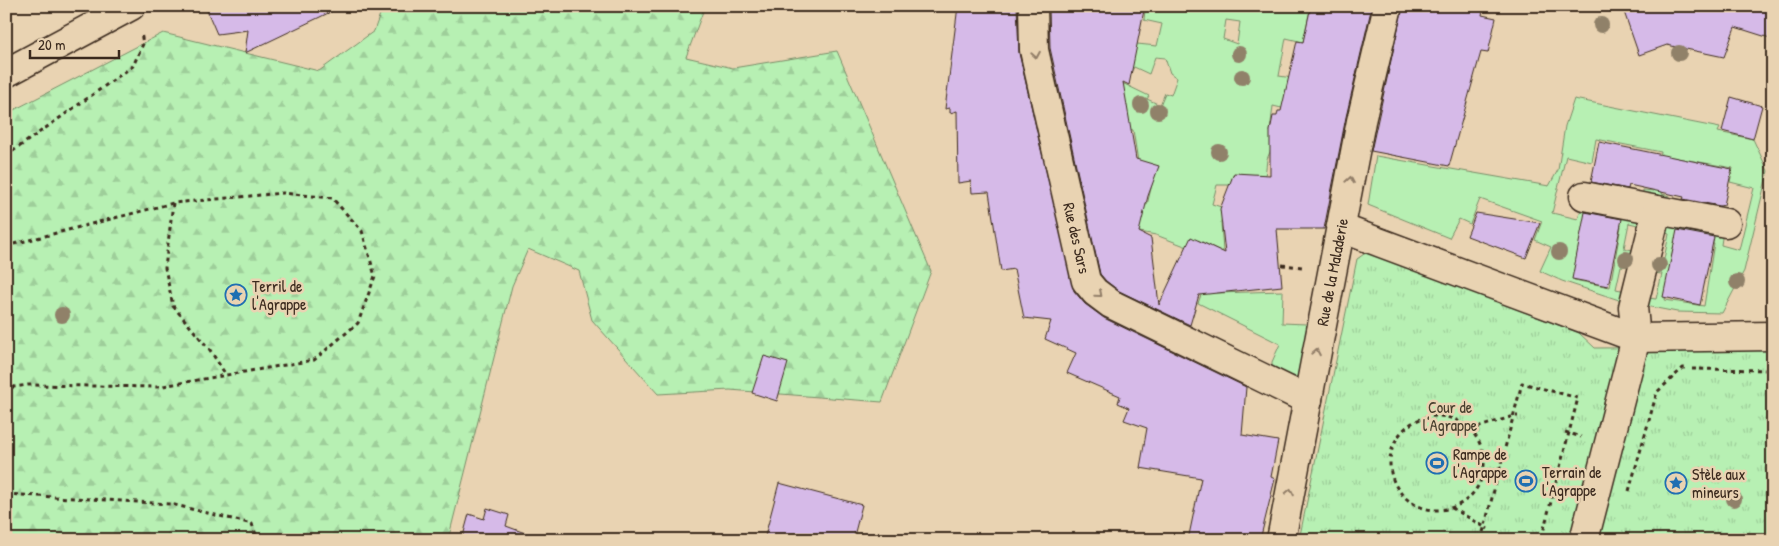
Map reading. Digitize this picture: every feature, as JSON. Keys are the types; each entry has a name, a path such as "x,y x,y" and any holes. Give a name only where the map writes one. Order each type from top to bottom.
{"street":[{"name":"Rue des Sars","path":"1034,6 1034,50 1086,281 1095,292 1111,304 1191,337 1260,371 1308,400"},
{"name":"Rue de la Maladerie","path":"1281,540 1308,400 1318,312 1341,228 1361,122 1388,6"},
{"path":"6,73 135,16"},
{"path":"1584,196 1726,223"},
{"path":"1584,540 1636,338 1633,307 1657,210"},
{"path":"1341,228 1636,338 1773,336"}],"path":[{"path":"6,156 133,66 143,44 135,16"},
{"path":"6,246 173,203 283,193 332,198 362,231 375,276 358,323 314,360 158,387 28,385 6,388"},
{"path":"173,203 165,268 173,306 210,350 226,375"},
{"path":"1282,265 1312,267"},
{"path":"1628,496 1657,392 1683,368 1773,370"},
{"path":"1481,540 1486,529 1516,416 1522,383 1578,398 1540,539"},
{"path":"1443,416 1458,421 1470,430 1479,443 1484,458 1483,474 1471,494 1452,508 1429,509 1408,501 1398,489 1392,476 1390,460 1394,446 1402,433 1413,423 1428,417 1443,416"},
{"path":"1470,430 1516,416"},
{"path":"6,494 171,504 252,524 258,540"},
{"path":"1452,508 1486,529"}],"green space":[{"path":"383,6 705,6 686,57 733,68 837,51 931,271 882,402 730,390 658,394 592,320 579,271 528,249 512,286 448,540 6,540 6,114 163,33 319,71 374,31"},
{"path":"1132,6 1291,6 1310,10 1303,42 1286,38 1279,76 1292,78 1290,110 1273,106 1270,132 1278,133 1267,159 1264,186 1247,184 1232,178 1230,185 1217,185 1212,204 1224,208 1221,222 1223,252 1198,240 1190,248 1156,235 1134,231 1140,203 1147,205 1152,184 1138,161 1133,130 1119,126 1112,78 1149,96 1147,99 1160,105 1165,93 1171,95 1177,78 1170,73 1165,58 1155,57 1149,74 1134,67 1129,76 1127,43 1157,46 1162,24 1144,20 1145,10","holes":["1226,20 1240,22 1237,44 1223,39"]},
{"path":"1574,99 1720,128 1718,132 1753,139 1768,171 1744,271 1722,313 1677,312 1646,306 1648,298 1656,299 1662,274 1653,273 1656,257 1664,259 1669,234 1659,231 1669,225 1719,234 1722,238 1721,245 1739,250 1754,188 1730,182 1733,168 1671,157 1662,194 1670,196 1668,201 1643,194 1643,190 1654,191 1661,152 1596,139 1592,162 1566,156 1552,213 1578,219 1582,206 1638,221 1638,225 1629,223 1624,248 1632,250 1630,254 1630,267 1621,266 1616,289 1626,291 1625,302 1562,281 1540,271 1551,247 1535,240 1542,221 1480,199 1470,224 1459,219 1449,238 1368,205 1376,156 1549,186 1558,170 1565,126","holes":["1586,219 1621,226 1610,287 1574,280","1675,237 1714,243 1704,306 1665,300"]},
{"name":"Cour de l'Agrappe","path":"1367,252 1579,333 1595,348 1773,347 1773,540 1299,540 1357,259"},
{"path":"1203,290 1218,293 1283,291 1282,323 1306,324 1309,332 1297,377 1279,374 1272,370 1272,362 1280,344 1198,303"}],"building":[{"path":"205,6 343,6 245,53 248,30 217,34"},
{"path":"958,6 1017,6 1019,53 1074,291 1085,304 1104,318 1246,387 1242,435 1278,441 1271,477 1275,479 1260,540 1188,540 1201,478 1140,468 1147,428 1124,420 1129,408 1118,403 1120,396 1067,373 1076,353 1045,339 1051,321 1024,318 1014,269 1001,271 989,192 972,193 971,181 958,183 957,111 950,113 950,108 945,109"},
{"path":"1049,6 1128,6 1144,10 1129,85 1123,82 1136,159 1159,166 1148,196 1139,232 1151,238 1159,305 1191,237 1225,253 1220,209 1234,173 1270,175 1270,131 1273,116 1277,116 1278,111 1281,111 1297,41 1303,42 1311,6 1372,6 1346,117 1324,229 1277,229 1282,286 1199,295 1190,325 1119,291 1100,274 1050,48"},
{"path":"1403,6 1484,6 1482,15 1496,18 1488,53 1481,52 1449,166 1371,151"},
{"path":"1622,6 1750,6 1773,12 1773,39 1735,27 1724,57 1667,45 1639,55"},
{"path":"1731,97 1762,106 1753,139 1722,131"},
{"path":"1599,142 1732,169 1724,205 1720,206 1683,199 1684,197 1629,185 1628,189 1591,182"},
{"path":"1585,212 1622,219 1608,286 1572,279"},
{"path":"1476,213 1540,223 1526,258 1467,236"},
{"path":"1677,230 1714,237 1700,305 1663,297"},
{"path":"764,356 788,363 777,401 752,393"},
{"path":"779,483 862,505 853,540 764,540"},
{"path":"487,508 509,515 506,526 533,536 533,540 462,540 469,514 484,519"}],"place":[{"name":"Terril de l'Agrappe","path":"236,295"},
{"name":"Rampe de l'Agrappe","path":"1437,463"},
{"name":"Terrain de l'Agrappe","path":"1526,481"},
{"name":"Stèle aux mineurs","path":"1676,483"}]}
